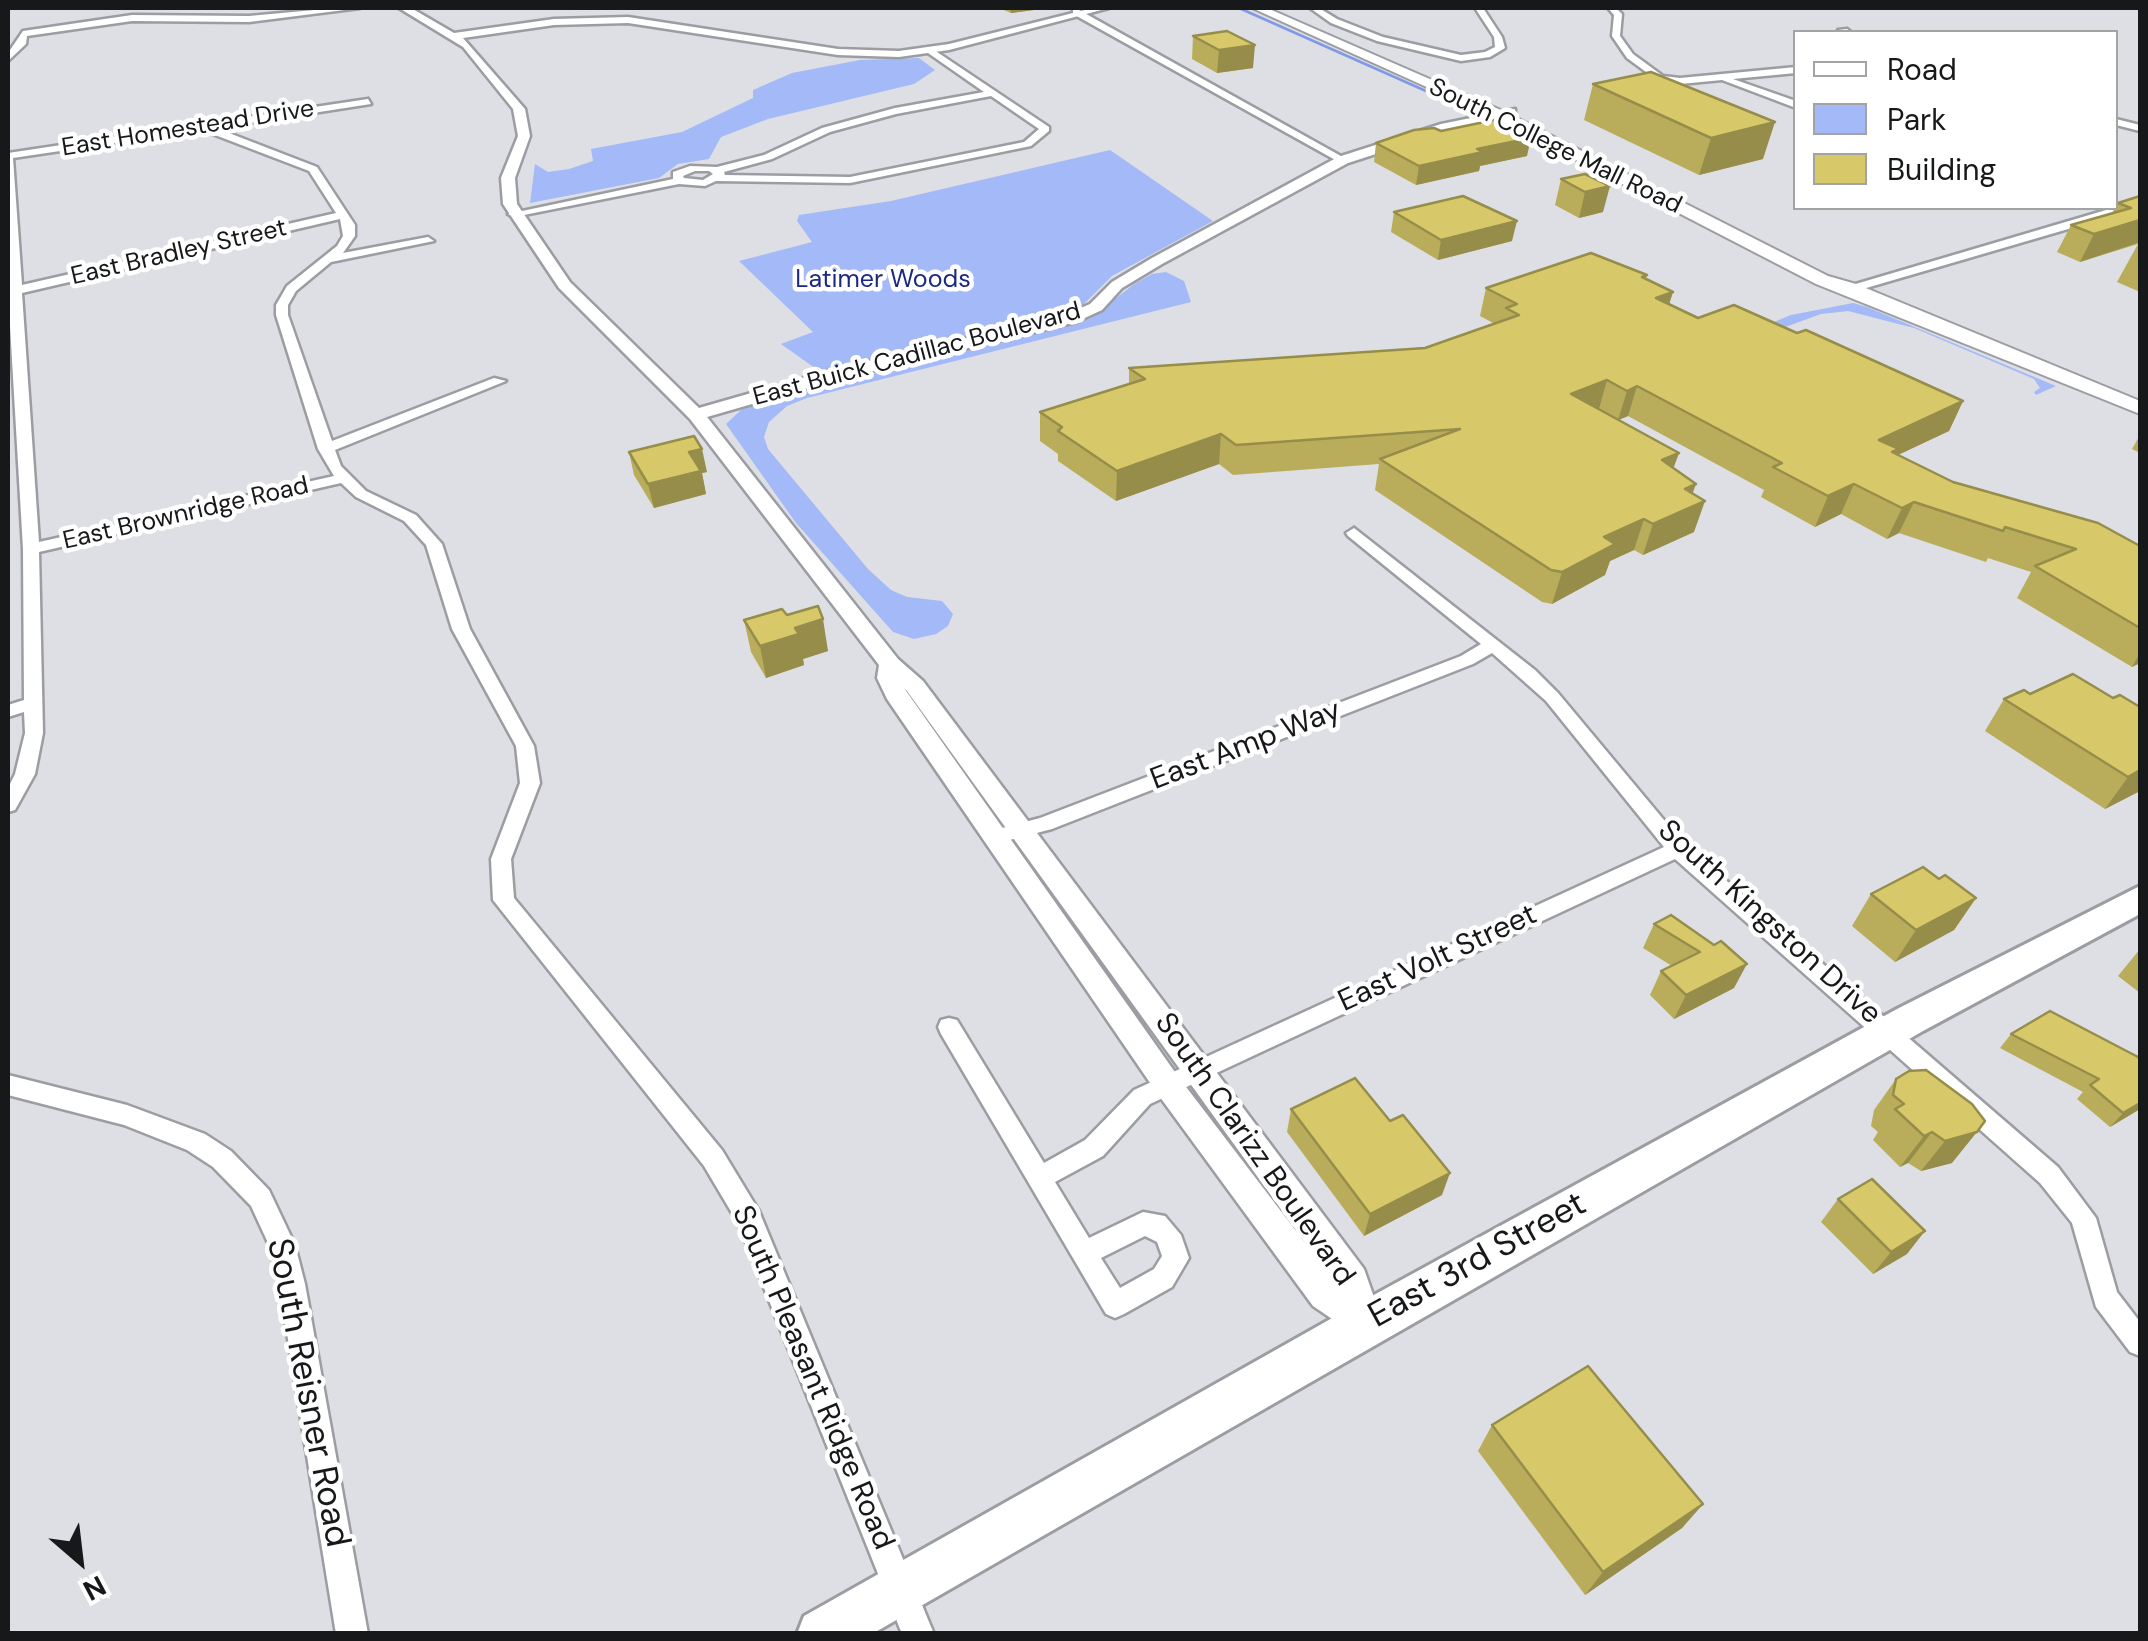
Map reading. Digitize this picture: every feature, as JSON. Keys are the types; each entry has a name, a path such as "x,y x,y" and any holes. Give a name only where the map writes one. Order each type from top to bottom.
{"highway":[{"name":"East 3rd Street","path":"822,1634 1366,1323 1890,1032 2140,899"}],"main road":[{"name":"South College Mall Road","path":"1258,8 1505,113 1822,280 1850,288 2140,408"},
{"name":"South College Mall Road","path":"1274,8 1339,40"}],"street":[{"path":"8,58 23,42 19,30 132,18 249,19 356,8"},
{"path":"404,8 416,18 456,36 477,55 523,116 524,136 507,186 514,214 680,181 700,184 826,130 896,111 994,94"},
{"path":"456,36 554,22 628,20 663,22 848,54 931,51 1104,8"},
{"path":"1314,8 1380,40 1468,58 1492,54 1501,46 1479,8"},
{"path":"1612,8 1618,14 1616,36 1630,56 1650,73 1674,81 1793,70"},
{"path":"1076,12 1343,160"},
{"path":"717,174 850,180 1027,144 1045,129 931,51"},
{"path":"1721,78 1793,104"},
{"name":"East Homestead Drive","path":"8,157 368,102"},
{"name":"East Buick Cadillac Boulevard","path":"696,415 834,374 1084,314 1117,285 1157,261 1343,160 1505,113"},
{"path":"204,127 313,169 344,216 349,236 330,259"},
{"path":"8,157 13,379 30,549 32,704 30,758 8,805"},
{"path":"1850,288 2140,204"},
{"name":"South Clarizz Boulevard","path":"514,214 564,286 728,451 890,664 888,678 895,694 1198,1070 1352,1280 1366,1323"},
{"name":"East Bradley Street","path":"14,292 344,216"},
{"path":"330,259 428,241"},
{"name":"South Pleasant Ridge Road","path":"330,259 291,289 281,310 325,448 342,478 362,494 410,518 434,544 460,629 528,758 527,796 501,860 504,900 713,1158 750,1219 918,1634"},
{"path":"325,448 499,382"},
{"name":"East Brownridge Road","path":"30,549 342,478"},
{"name":"South Kingston Drive","path":"1354,533 1552,696 1677,849 1890,1032 2070,1196 2082,1218 2105,1298 2140,1342"},
{"name":"East Amp Way","path":"1009,834 1467,660 1493,645"},
{"path":"8,711 32,704"},
{"name":"South Clarizz Boulevard","path":"1009,834 1167,1084 1324,1295 1366,1323"},
{"name":"East Volt Street","path":"1042,1178 1094,1148 1142,1096 1677,849"},
{"path":"949,1026 1085,1253"},
{"name":"South Reisner Road","path":"8,1085 127,1115 196,1142 222,1159 260,1198 282,1244 292,1284 352,1634"}],"green space":[{"path":"919,58 935,70 914,84 768,119 721,137 709,159 678,164 659,178 530,203 535,164 548,172 569,169 593,161 591,149 682,132 753,98 753,90 792,73 860,60"},
{"name":"Latimer Woods","path":"1110,150 1213,221 1112,276 1080,308 1028,326 822,373 781,344 813,332 739,261 812,242 797,221 799,215 891,201"},
{"path":"1166,272 1184,281 1191,302 807,398 787,406 769,422 764,437 768,449 868,569 891,590 907,597 942,601 953,614 948,626 936,634 914,639 893,632 796,523 726,424 741,410 835,379 1101,310 1134,284 1152,274"},
{"path":"1853,303 2056,386 2036,395 2034,392 2040,388 2034,379 1914,328 1848,311 1821,314 1766,334 1757,329 1791,315"}],"building":[{"path":"1227,31 1255,45 1219,50 1193,36"},
{"path":"1651,72 1775,122 1711,138 1593,84"},
{"path":"1494,120 1531,138 1419,166 1376,143 1414,130 1441,131"},
{"path":"1585,174 1610,186 1585,192 1561,179"},
{"path":"1463,196 1517,221 1441,240 1394,212"},
{"path":"2140,196 2140,220 2094,234 2071,225 2131,208 2118,203"},
{"path":"1591,253 1647,275 1642,277 1673,292 1656,298 1698,318 1734,305 1797,333 1806,330 1963,401 1879,440 1899,449 1892,452 1953,482 2098,523 2140,546 2140,628 2035,566 2076,549 2005,527 2003,531 1914,502 1902,508 1854,484 1828,496 1773,467 1782,463 1637,386 1627,391 1607,380 1571,394 1679,453 1662,460 1696,484 1685,489 1705,501 1653,524 1644,519 1604,537 1615,544 1562,572 1551,570 1380,459 1460,429 1236,445 1221,434 1117,471 1058,431 1062,427 1040,412 1145,379 1129,368 1425,348 1519,315 1506,308 1517,304 1486,288"},
{"path":"694,436 702,449 689,452 701,471 648,484 629,452"},
{"path":"818,606 823,619 795,628 799,634 760,646 744,620 782,609 787,615"},
{"path":"2073,674 2113,698 2120,695 2140,707 2140,770 2128,777 2004,699 2024,690 2030,694"},
{"path":"1923,867 1939,879 1945,875 1976,898 1916,930 1871,894"},
{"path":"1671,915 1714,945 1721,941 1747,964 1686,995 1661,971 1700,952 1654,924"},
{"path":"2050,1011 2140,1055 2140,1103 2123,1113 2090,1085 2099,1079 2011,1034"},
{"path":"1926,1070 1972,1104 1985,1121 1977,1132 1945,1141 1932,1132 1924,1136 1895,1109 1904,1104 1893,1095 1896,1079 1909,1071"},
{"path":"1355,1078 1390,1121 1403,1115 1450,1173 1370,1214 1291,1109"},
{"path":"1872,1179 1925,1231 1891,1252 1838,1199"},
{"path":"1588,1366 1703,1504 1603,1572 1492,1425"}],"waterway":[{"path":"1239,8 1471,111"}]}
